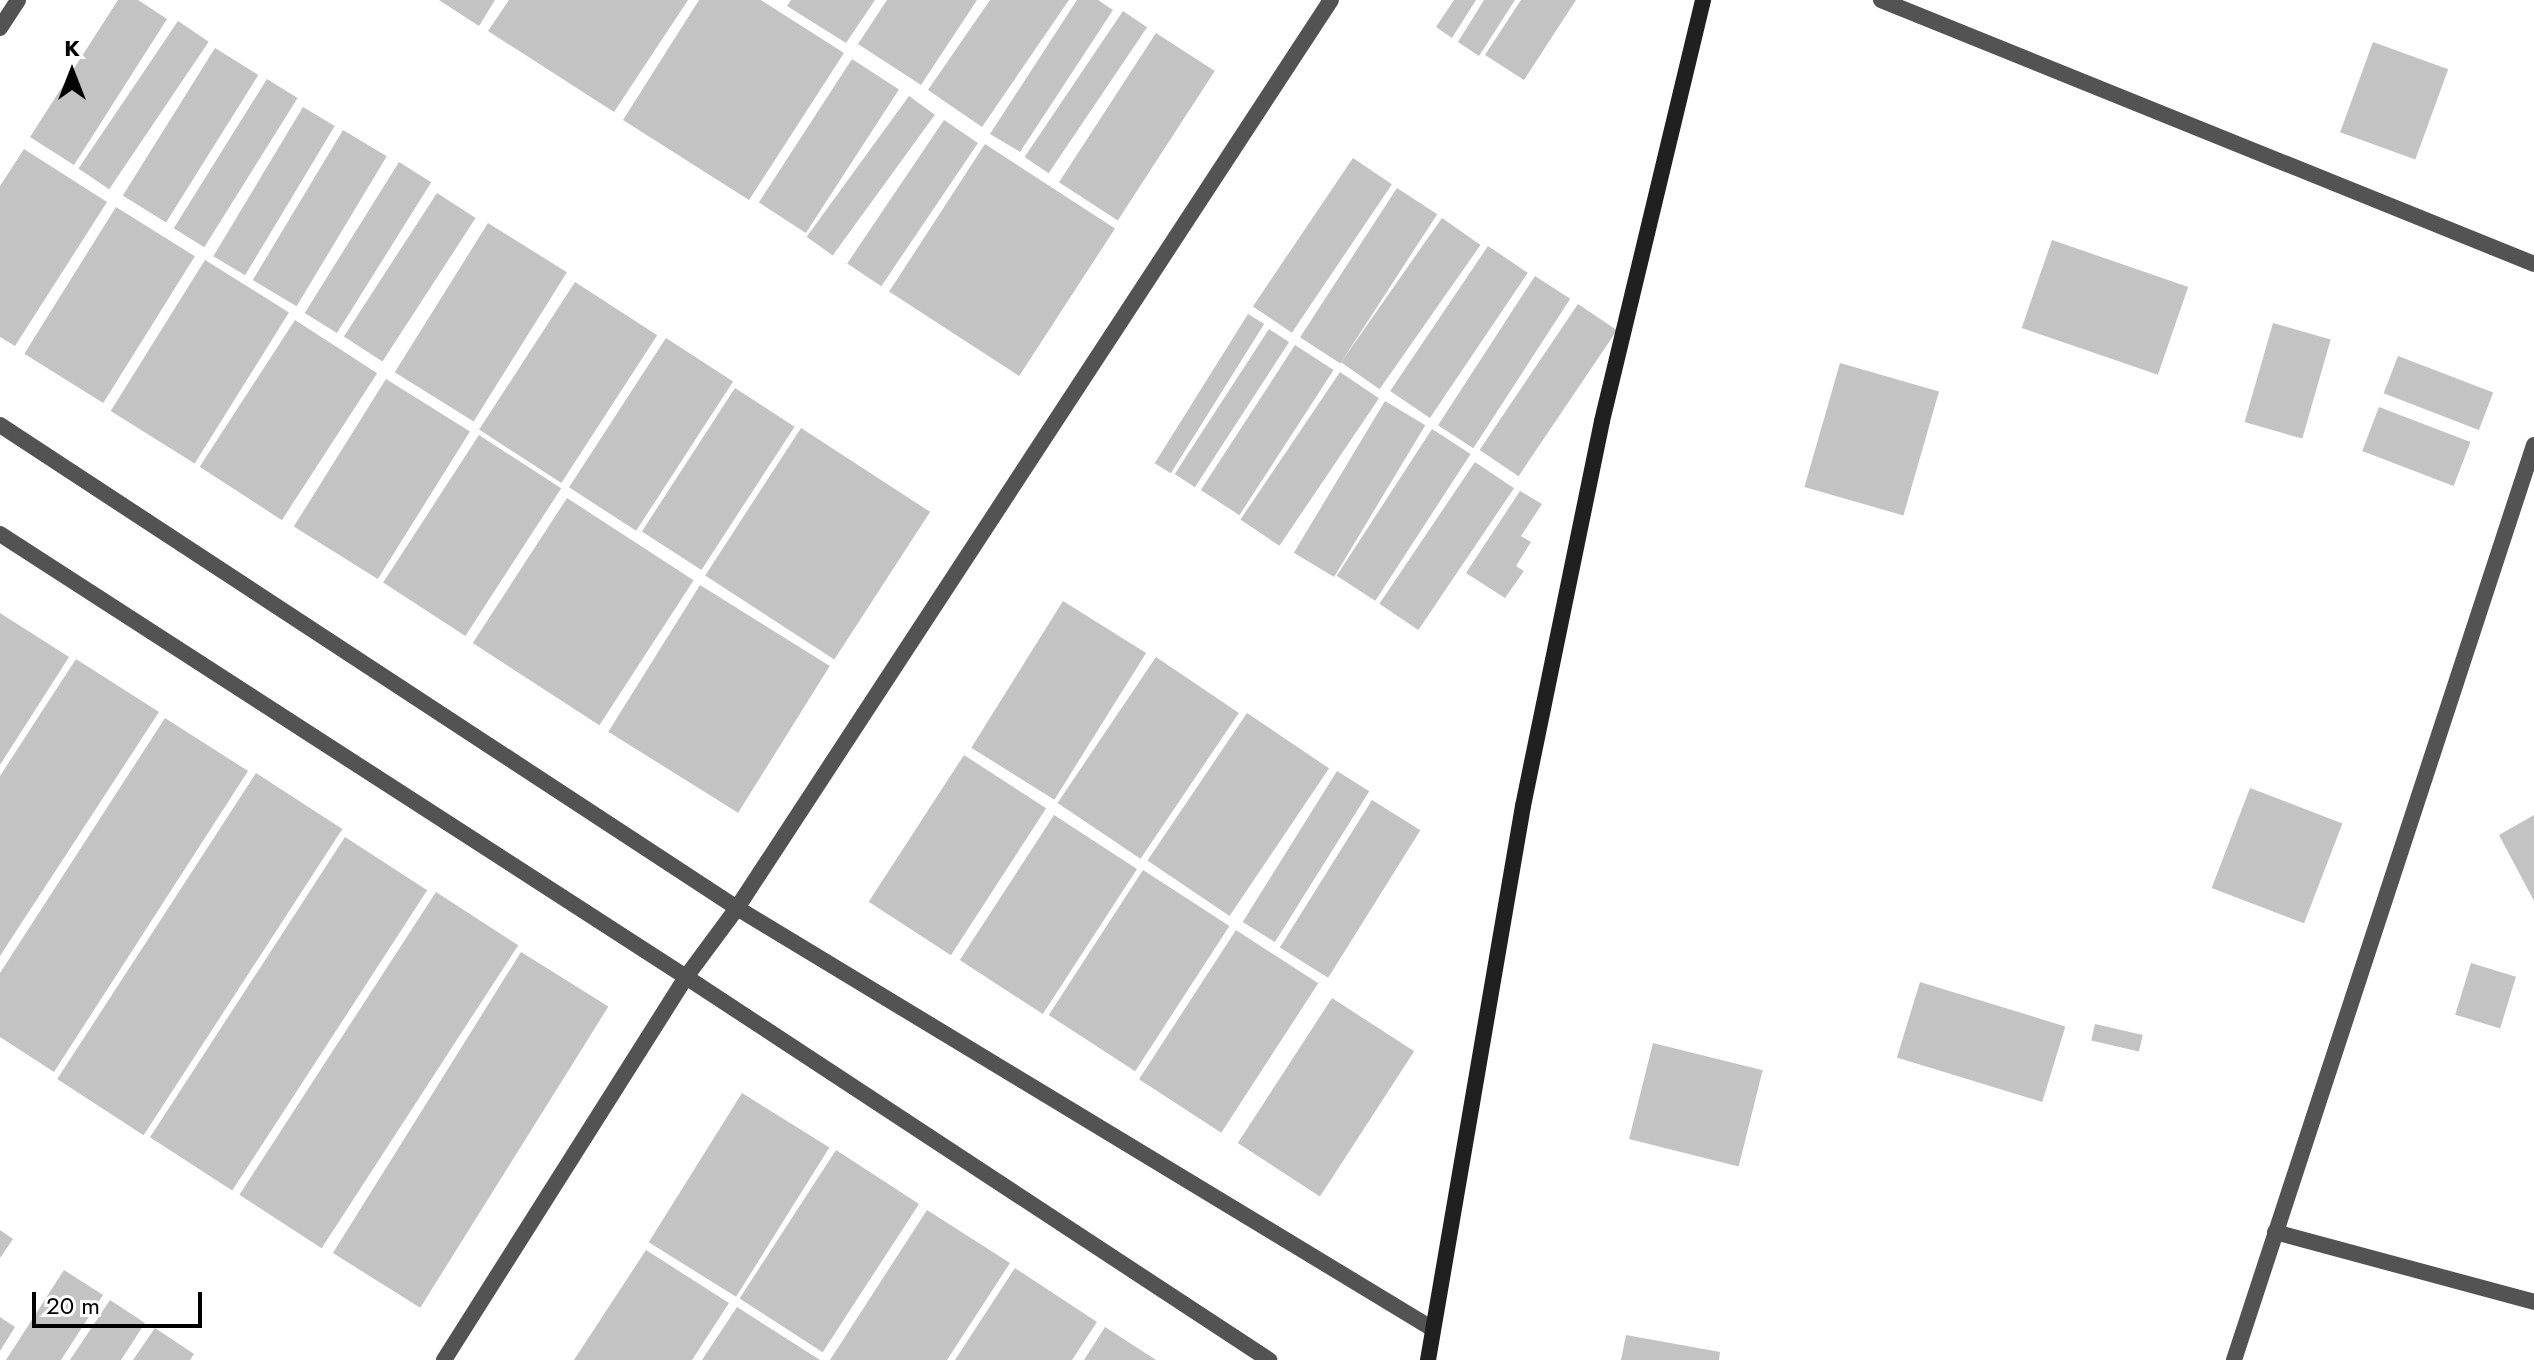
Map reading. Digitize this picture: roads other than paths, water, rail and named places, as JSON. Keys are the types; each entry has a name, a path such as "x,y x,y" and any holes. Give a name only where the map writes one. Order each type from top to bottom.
{"street":[{"path":"0,28 18,0"},
{"path":"444,1360 686,977 737,908 1331,0"},
{"path":"1428,1360 1523,806 1602,421 1703,0"},
{"path":"1881,0 2534,264"},
{"path":"0,425 737,908 1433,1329"},
{"path":"2234,1360 2534,445"},
{"path":"0,534 686,977 1269,1360"},
{"path":"2275,1232 2534,1302"}]}
